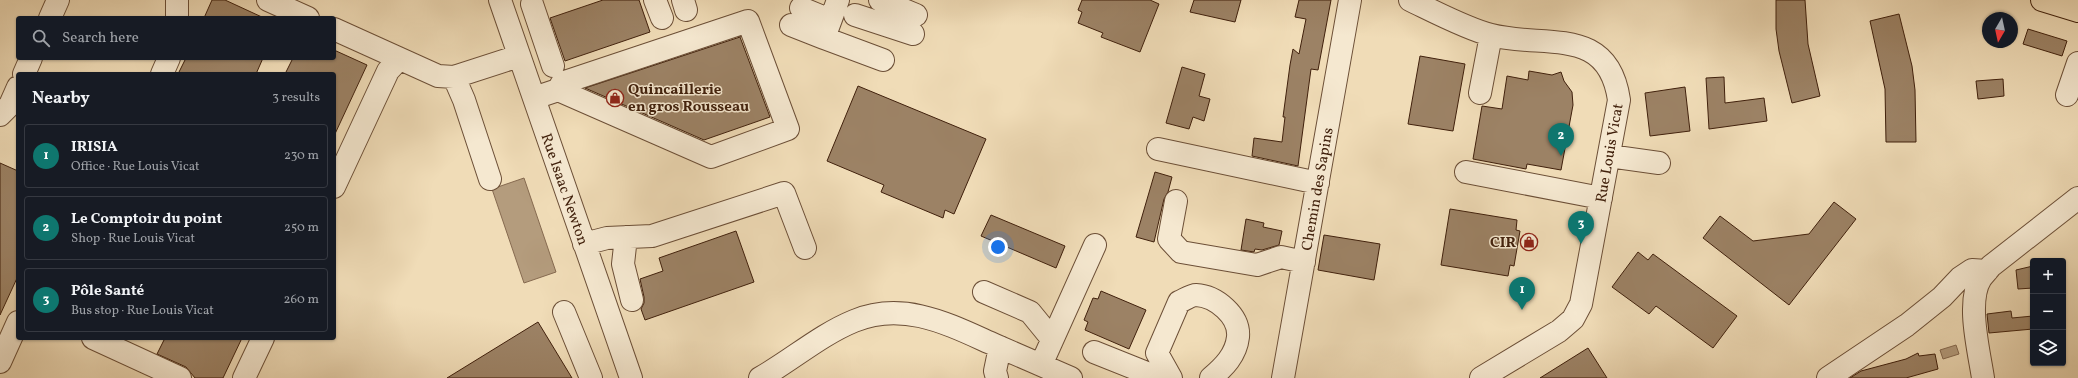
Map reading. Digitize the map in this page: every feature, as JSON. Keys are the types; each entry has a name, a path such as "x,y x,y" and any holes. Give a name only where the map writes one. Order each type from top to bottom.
{"main road":[{"path":"2042,0 2078,11"}],"street":[{"path":"51,16 58,0"},
{"path":"176,16 177,0"},
{"path":"268,0 304,16"},
{"path":"833,34 838,0"},
{"path":"833,34 857,7 915,24 880,0"},
{"name":"Chemin des Sapins","path":"1283,378 1350,0"},
{"name":"Rue Louis Vicat","path":"1410,0 1491,35 1576,45 1592,51 1603,61 1617,82 1619,100 1581,304 1573,319 1559,331 1482,378"},
{"path":"502,7 539,1 553,66"},
{"name":"Rue Isaac Newton","path":"502,7 631,378"},
{"path":"796,17 833,34 882,60"},
{"path":"534,98 558,90 562,83 748,21 788,129 710,157 558,90"},
{"path":"336,30 438,76 454,77 519,56"},
{"path":"1480,93 1491,35"},
{"path":"336,183 388,71 399,58"},
{"path":"25,72 30,60"},
{"path":"163,72 168,60"},
{"path":"2067,95 2078,63"},
{"path":"454,77 464,100 490,179"},
{"path":"0,115 10,105 16,92"},
{"path":"1158,149 1318,183"},
{"path":"1609,156 1659,163"},
{"path":"1466,172 1601,198"},
{"path":"584,244 607,238 652,236 784,193 804,248"},
{"path":"1983,378 1976,323 1975,293 1981,278 1987,271 2078,198"},
{"path":"1176,201 1170,240 1181,252 1258,265 1281,257 1304,262"},
{"path":"626,237 623,264 632,300"},
{"path":"1041,365 1095,245"},
{"path":"1828,378 1907,325 1942,297 1960,278 1972,270 1987,271"},
{"path":"984,292 1030,312 1052,339"},
{"path":"1942,297 1955,293 1975,293"},
{"path":"1171,378 1158,353 1179,302 1195,295 1215,299 1232,315 1238,337 1230,362 1211,378"},
{"path":"564,312 591,378"},
{"path":"763,378 839,328 854,321 879,313 900,312 941,321 1071,378"},
{"path":"0,362 16,326"},
{"path":"97,340 180,378"},
{"path":"244,378 262,340"},
{"path":"997,378 995,370 1000,348"},
{"path":"1094,352 1159,378"}],"shaded area":[{"path":"524,178 556,272 524,283 492,189"},
{"path":"1956,345 1959,354 1943,359 1940,350"}],"building":[{"path":"212,0 225,0 260,16 205,16"},
{"path":"603,0 639,0 650,32 565,61 550,18"},
{"path":"1082,0 1150,0 1159,4 1140,52 1101,37 1103,33 1078,23 1082,12 1078,10"},
{"path":"1194,0 1241,0 1235,22 1190,12"},
{"path":"1299,0 1331,0 1318,70 1311,69 1298,166 1252,156 1254,138 1282,142 1285,117 1283,117 1293,49 1299,54 1306,19 1295,17"},
{"path":"1776,0 1805,0 1808,44 1820,96 1792,103 1779,51 1776,29"},
{"path":"1899,14 1912,66 1915,90 1916,142 1886,142 1885,89 1870,21"},
{"path":"2028,29 2067,41 2062,56 2023,44"},
{"path":"740,37 770,117 704,140 585,88"},
{"path":"336,51 367,65 336,132 336,72 286,72 292,60 336,60"},
{"path":"1420,56 1465,64 1453,131 1408,124"},
{"path":"185,60 262,60 257,72 179,72"},
{"path":"1182,67 1205,74 1199,96 1210,99 1204,121 1193,117 1189,129 1166,123"},
{"path":"1529,71 1552,75 1561,72 1564,81 1572,92 1573,105 1561,170 1527,164 1526,169 1473,159 1482,106 1502,109 1507,76 1528,80"},
{"path":"1724,77 1725,103 1764,98 1767,121 1709,129 1706,78"},
{"path":"2003,79 2004,96 1978,99 1976,81"},
{"path":"858,86 986,139 954,214 945,210 943,218 881,192 884,185 827,161"},
{"path":"1685,87 1690,131 1650,136 1645,93"},
{"path":"0,163 16,170 16,280 0,315"},
{"path":"1155,172 1172,177 1168,192 1164,199 1154,242 1136,237"},
{"path":"1834,202 1856,219 1789,305 1703,238 1720,216 1753,241 1809,234"},
{"path":"1450,209 1517,220 1516,230 1520,231 1514,266 1510,265 1508,276 1441,265"},
{"path":"991,215 1065,246 1056,268 981,236"},
{"path":"1246,219 1264,223 1263,227 1282,231 1279,245 1262,250 1255,249 1254,252 1241,250"},
{"path":"736,231 754,282 645,320 641,309 644,303 644,297 640,279 663,271 659,258"},
{"path":"1324,235 1380,244 1374,280 1318,270"},
{"path":"1638,252 1648,260 1653,254 1737,316 1713,348 1656,306 1649,314 1612,287"},
{"path":"2030,267 2030,288 2018,289 2016,270"},
{"path":"1101,291 1146,310 1129,349 1085,330 1088,322 1084,320 1093,298 1098,299"},
{"path":"2011,311 2012,318 2030,316 2030,329 1989,333 1987,314"},
{"path":"538,322 572,378 447,378"},
{"path":"164,340 241,340 223,378 195,378 186,367 157,354"},
{"path":"1588,348 1607,378 1540,378"},
{"path":"1918,353 1919,356 1935,354 1938,369 1906,378 1850,378 1861,371 1906,359"}],"place":[{"name":"Quincaillerie en gros Rousseau","path":"615,98"},
{"name":"Le Comptoir du point","path":"1561,156"},
{"name":"CIR","path":"1529,242"},
{"name":"Pôle Santé","path":"1581,244"},
{"name":"IRISIA","path":"1522,310"}]}
